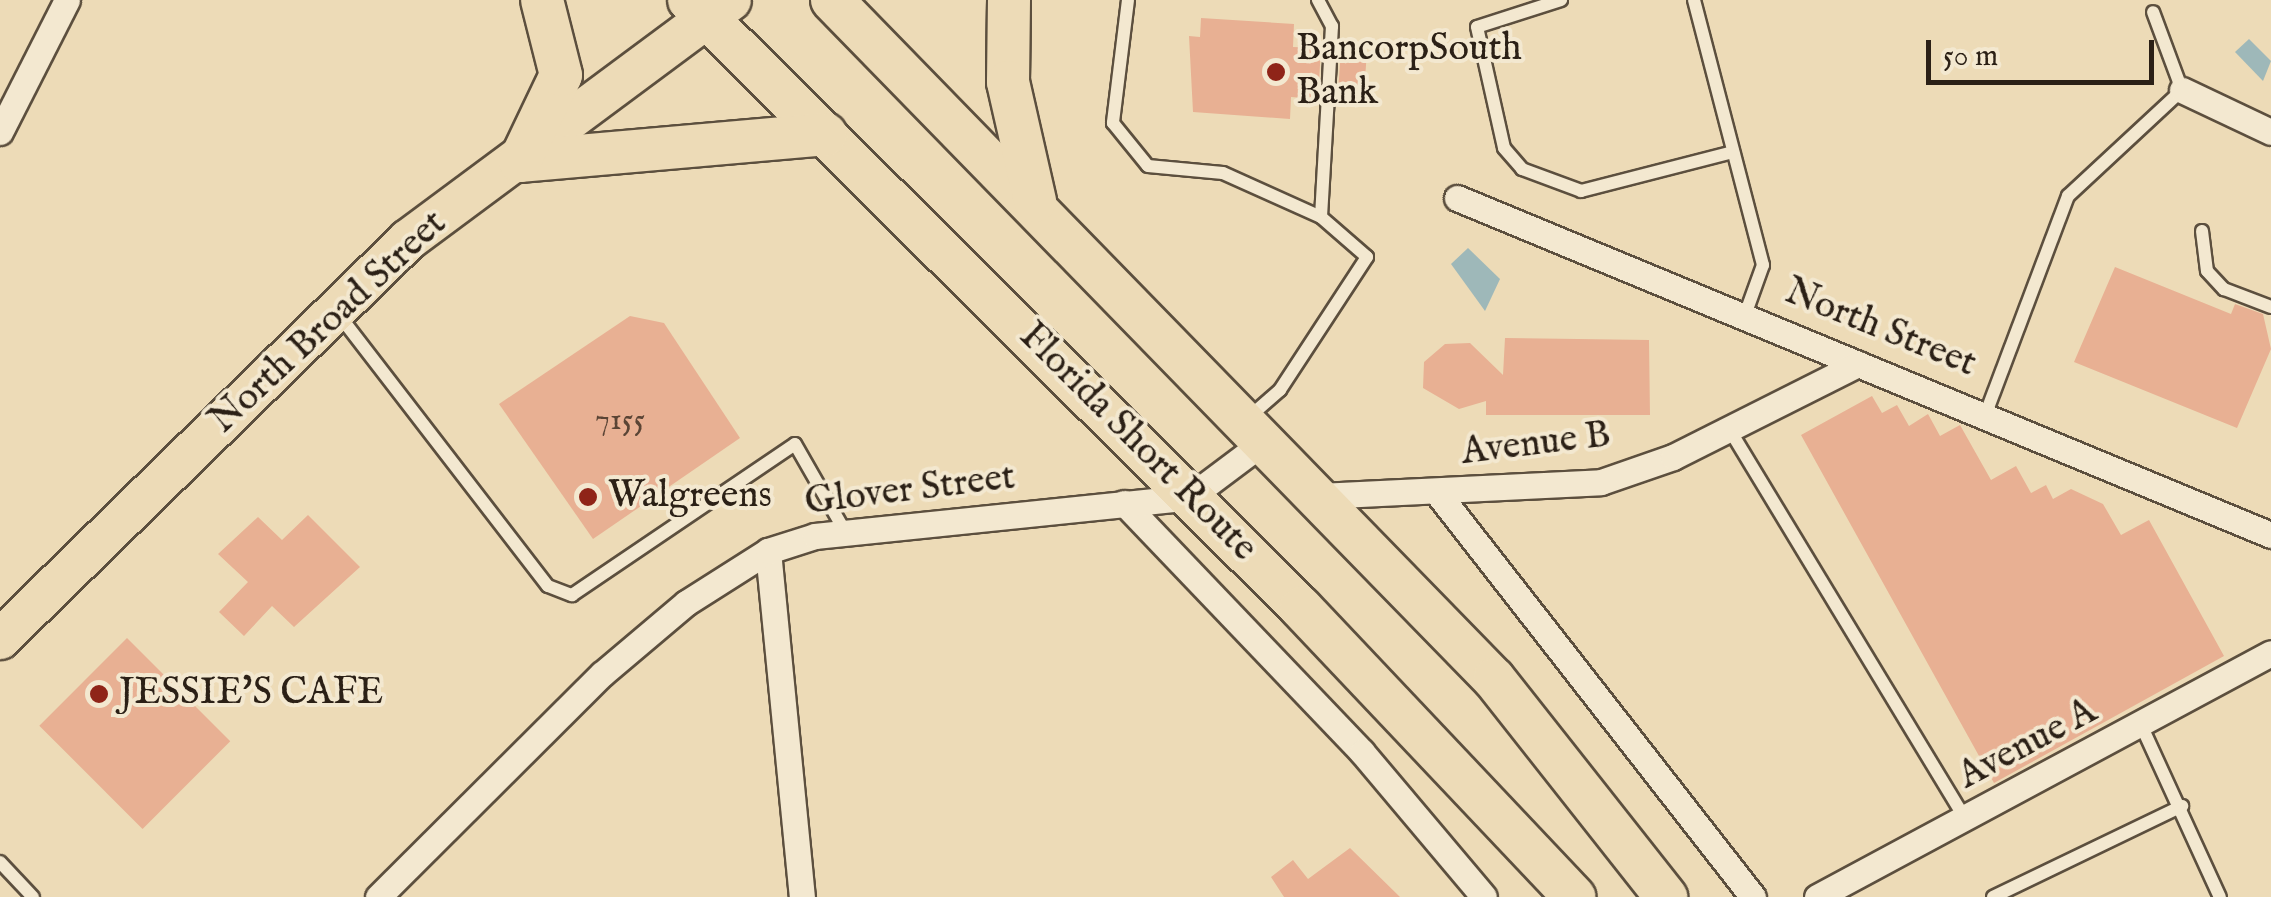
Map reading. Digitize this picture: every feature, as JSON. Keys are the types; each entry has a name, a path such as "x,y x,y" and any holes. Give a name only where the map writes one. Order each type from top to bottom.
{"highway":[{"path":"520,161 561,75 542,0"},
{"path":"832,0 1036,201 1494,679 1666,897"},
{"path":"1009,0 1008,82 1036,201"},
{"name":"Florida Short Route","path":"708,6 826,134 1190,497 1574,897"},
{"path":"520,161 826,134"}],"main road":[{"name":"North Broad Street","path":"0,640 408,240 520,161 708,6"}],"street":[{"path":"0,132 67,0"},
{"path":"2182,90 2271,132"},
{"name":"North Street","path":"1458,198 1986,413 2271,535"},
{"name":"Avenue B","path":"1319,496 1438,495 1601,482 1728,427 1858,364"},
{"path":"1190,497 1256,430"},
{"path":"1438,495 1753,897"},
{"name":"Glover Street","path":"378,897 602,674 686,602 768,551 846,533 1190,497"},
{"path":"1124,503 1362,752 1484,897"},
{"path":"768,551 802,897"},
{"name":"Avenue A","path":"1817,897 2142,727 2271,653"}],"lane":[{"path":"1128,0 1114,123 1148,166 1223,173 1321,217 1368,258 1256,430"},
{"path":"1318,0 1332,26 1321,217"},
{"path":"1561,0 1488,19 1476,40 1504,148 1522,168 1563,188 1734,152"},
{"path":"1694,0 1764,265 1746,315"},
{"path":"1986,413 2068,196 2182,90 2153,12"},
{"path":"2202,231 2207,271 2224,289 2271,307"},
{"path":"334,309 548,586 572,595 795,444 846,533"},
{"path":"1728,427 1966,821"},
{"path":"2142,727 2182,806 2220,897"},
{"path":"1992,897 2182,806"},
{"path":"0,862 33,897"}],"water":[{"path":"2249,39 2271,61 2263,81 2235,52"},
{"path":"1468,248 1500,279 1485,311 1451,264"}],"building":[{"name":"BancorpSouth Bank","path":"1201,18 1294,24 1293,47 1321,48 1318,99 1291,97 1290,119 1193,112 1189,36 1200,37"},
{"path":"1341,50 1367,52 1363,102 1338,100"},
{"path":"2115,267 2231,314 2235,304 2263,314 2271,349 2237,428 2074,362"},
{"name":"Walgreens","path":"630,316 664,323 740,438 593,539 499,404"},
{"path":"1505,338 1649,340 1650,415 1486,415 1486,401 1459,409 1423,388 1424,362 1445,344 1470,343 1503,375"},
{"path":"1872,396 1882,413 1897,405 1909,426 1928,414 1940,436 1960,425 1991,480 2016,466 2031,493 2046,485 2053,499 2071,489 2103,504 2121,535 2149,520 2224,656 1994,783 1801,435"},
{"path":"308,515 360,567 294,627 272,606 244,636 219,612 248,582 218,554 258,517 282,540"},
{"path":"127,638 230,741 143,829 39,726"},
{"path":"1350,848 1400,897 1284,897 1271,877 1293,860 1308,879"}],"place":[{"name":"BancorpSouth Bank","path":"1276,72"},
{"name":"Walgreens","path":"588,497"},
{"name":"JESSIE'S CAFE","path":"99,694"}]}
